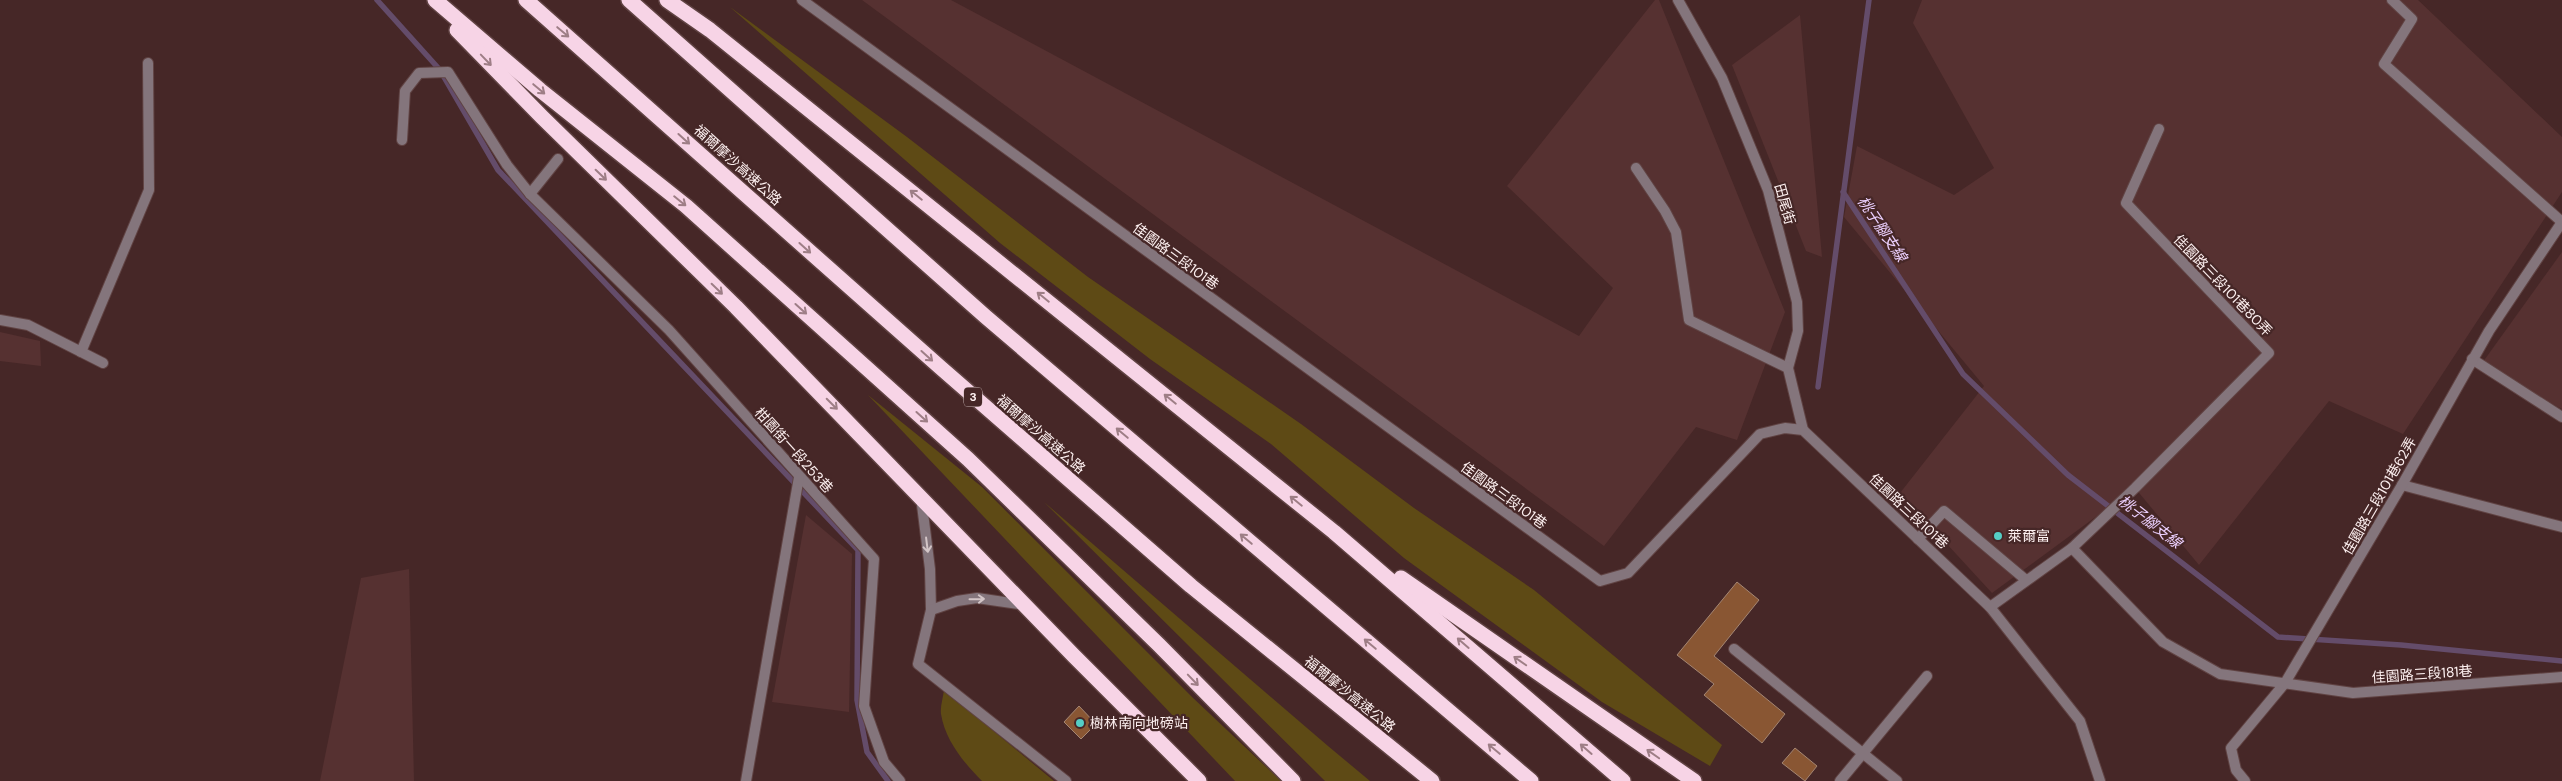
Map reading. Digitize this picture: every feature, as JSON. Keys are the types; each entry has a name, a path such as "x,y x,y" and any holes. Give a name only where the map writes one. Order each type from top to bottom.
{"highway":[{"path":"428,0 542,117 743,314 1196,780"},
{"path":"435,0 540,90 701,219 968,459 1159,645 1292,781"},
{"name":"福爾摩沙高速公路","path":"526,0 941,368 1191,586 1432,781"},
{"path":"629,0 994,324 1531,781"},
{"path":"667,0 710,30 1334,532 1623,781"},
{"path":"1334,532 1694,781"}],"street":[{"name":"佳園路三段101巷","path":"802,0 1600,581 1628,573 1760,434 1785,428 1803,430 1990,607 2080,721 2100,781"},
{"name":"田尾街","path":"1678,0 1722,78 1768,190 1797,302 1798,331 1788,368 1803,430"},
{"path":"2392,0 2412,19 2384,64 2562,222"},
{"path":"82,352 149,190 148,63"},
{"name":"柑園街一段253巷","path":"402,140 405,91 419,73 448,72 507,165 530,194 669,330 799,477 874,558 864,706 884,762 900,781"},
{"name":"佳園路三段101巷80弄","path":"1990,607 2072,548 2135,488 2269,353 2126,203 2159,129"},
{"path":"530,194 558,159"},
{"path":"1636,168 1665,210 1676,232 1689,320 1788,368"},
{"name":"佳園路三段101巷62弄","path":"2245,781 2236,770 2231,748 2285,683 2402,485 2472,359 2562,222"},
{"path":"0,320 28,325 103,362"},
{"path":"2472,359 2562,417"},
{"path":"746,781 799,477"},
{"path":"2402,485 2562,527"},
{"path":"921,496 930,569 931,610 918,664 1066,781"},
{"path":"1918,539 1944,511 2026,580"},
{"path":"2072,548 2163,642 2220,674 2285,683"},
{"path":"931,610 957,601 977,598 1025,605"},
{"path":"1734,650 1897,781"},
{"path":"1840,781 1927,676"},
{"name":"佳園路三段181巷","path":"2285,683 2353,693 2562,677"}],"shaded area":[{"path":"862,0 951,0 1579,336 1613,288 1507,186 1655,0 1659,0 1785,312 1737,440 1696,427 1604,546"},
{"path":"1922,0 2418,0 2562,137 2562,192 2403,434 2329,401 2199,565 2135,488 1992,593 1900,493 1984,386 1844,217 1857,146 1954,195 1994,168 1913,23"},
{"path":"730,7 907,137 1088,277 1301,424 1414,508 1534,590 1722,745 1710,766 1602,702 1404,558 1271,444 1150,359 1000,243"},
{"path":"1800,15 1822,257 1806,251 1732,65"},
{"path":"2562,252 2562,409 2480,366"},
{"path":"0,332 40,341 41,366 0,361"},
{"path":"868,395 982,487 1192,697 1281,781 1235,781"},
{"path":"1044,502 1328,746 1370,781 1325,781"},
{"path":"806,515 852,554 849,712 772,702"},
{"path":"409,569 414,781 320,781 361,578"},
{"path":"944,690 1054,781 982,781 962,759 951,742 943,724 941,705"}],"building":[{"path":"1737,582 1759,600 1714,656 1785,714 1762,743 1704,695 1714,684 1677,655"},
{"name":"樹林南向地磅站","path":"1079,706 1096,724 1081,739 1064,722"},
{"path":"1795,748 1817,766 1805,781 1782,763"}],"waterway":[{"path":"377,0 440,70 498,170 858,550 857,700 867,752 888,781"},
{"name":"桃子腳支線","path":"1818,387 1869,0"},
{"name":"桃子腳支線","path":"1843,192 1963,374 2068,475 2278,637 2401,645 2562,661"}],"place":[{"name":"萊爾富","path":"1998,536"},
{"name":"樹林南向地磅站","path":"1080,723"}]}
